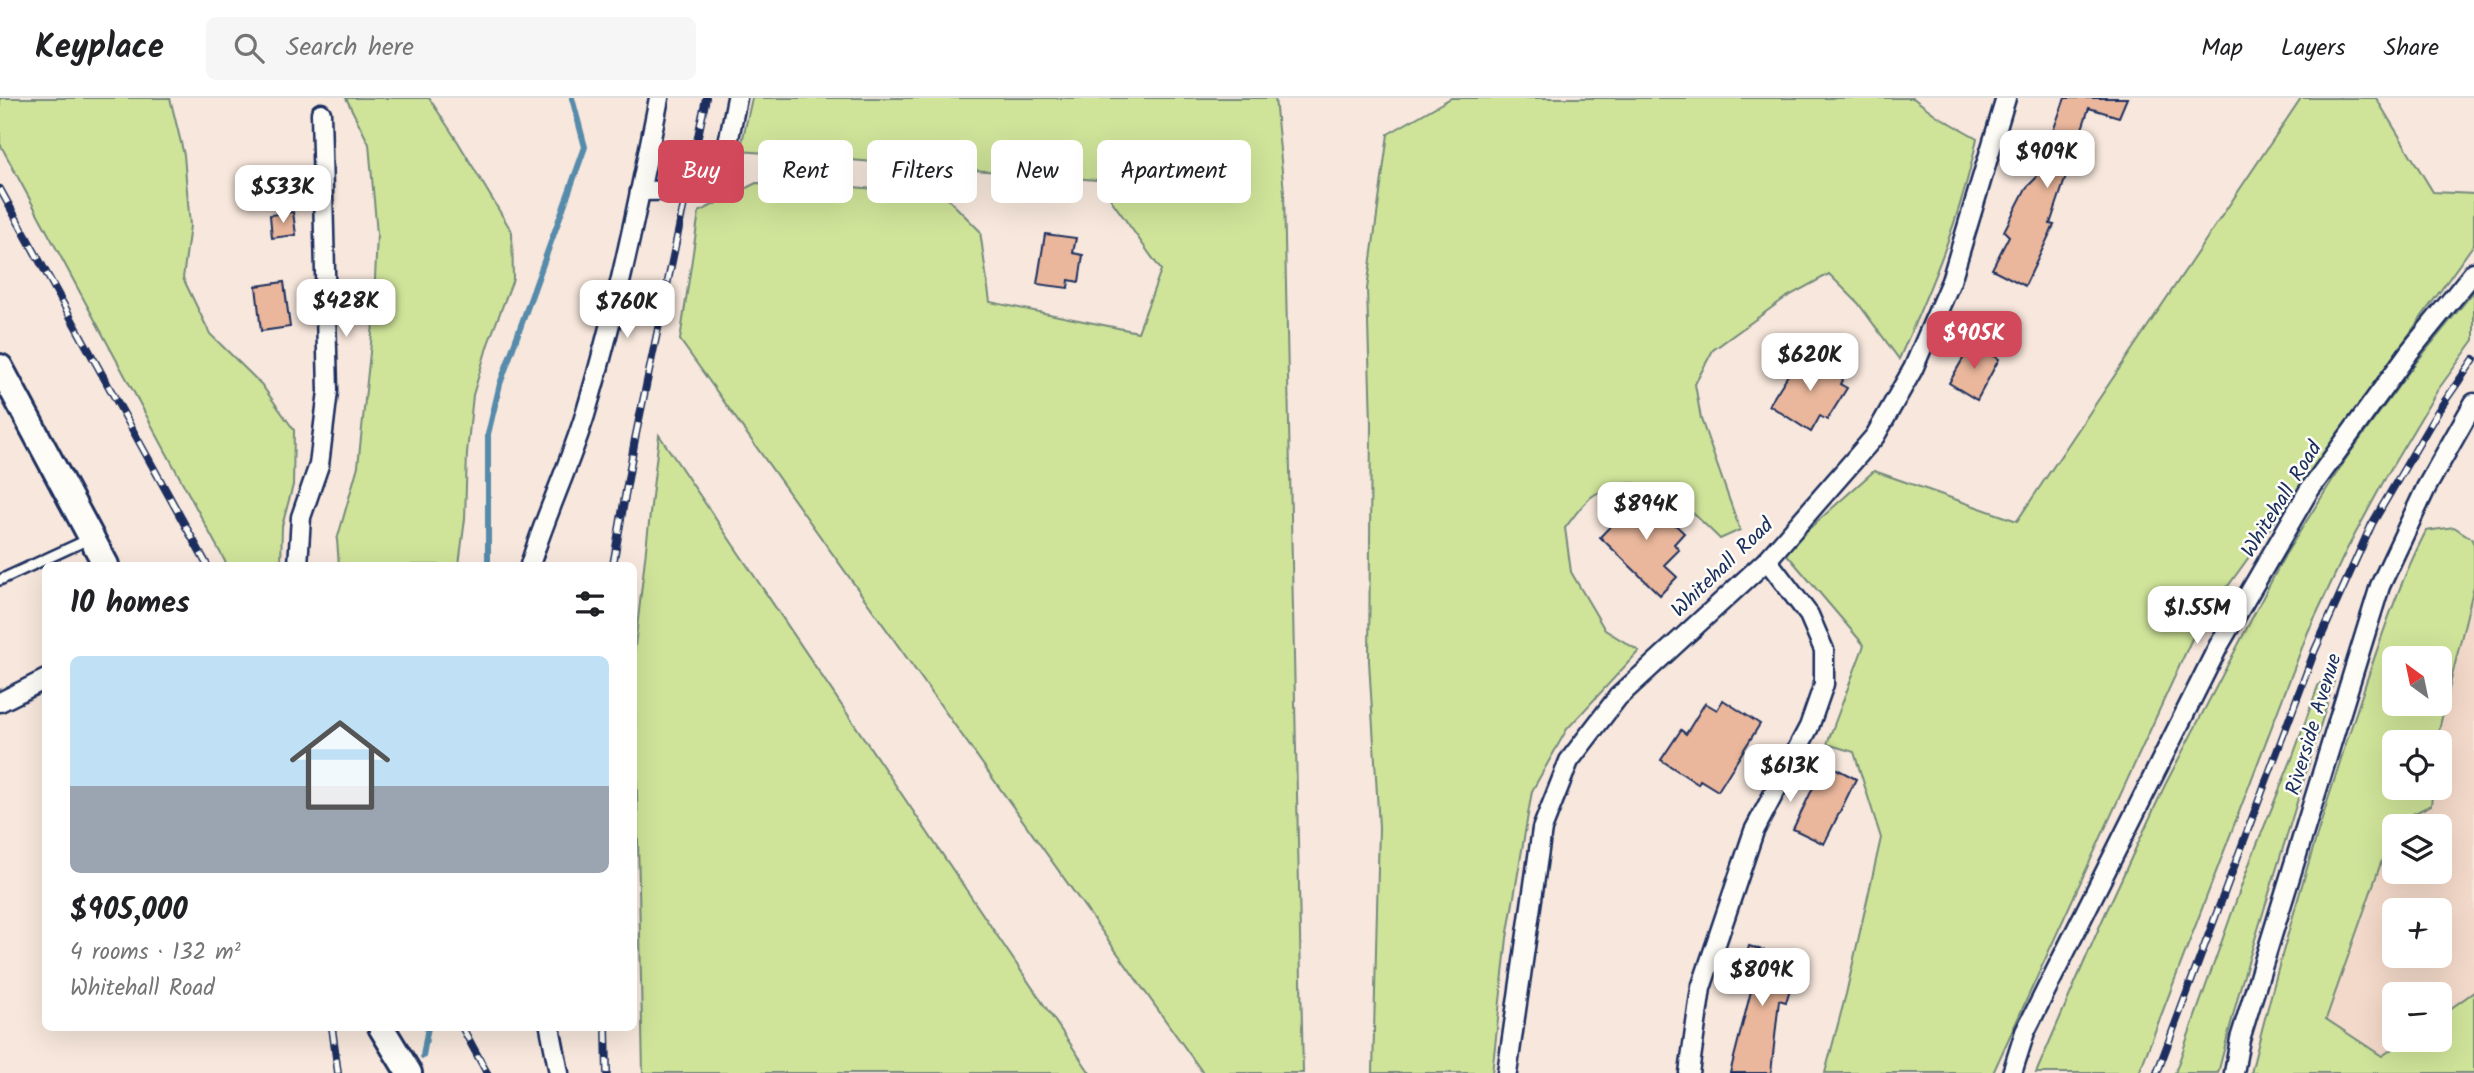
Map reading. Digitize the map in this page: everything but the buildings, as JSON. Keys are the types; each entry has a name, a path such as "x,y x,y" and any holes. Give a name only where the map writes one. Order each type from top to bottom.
{"main road":[{"path":"0,367 104,562"},
{"path":"383,1031 409,1073"}],"street":[{"path":"531,562 583,419 610,328 659,98"},
{"path":"640,191 710,190 724,166 737,98"},
{"name":"Whitehall Road","path":"1507,1073 1542,829 1569,761 1618,697 1767,560 1875,436 1913,369 1951,281 2006,98"},
{"path":"298,562 301,517 319,465 328,391 321,113"},
{"name":"Whitehall Road","path":"2012,1073 2025,1032 2218,645 2308,492 2410,351 2474,272"},
{"name":"Riverside Avenue","path":"2234,1073 2240,1039 2380,586 2426,488 2474,403"},
{"path":"1689,1073 1702,988 1754,831 1809,727 1824,684 1824,650 1809,615 1767,560"},
{"path":"0,702 42,681"},
{"path":"551,1031 559,1073"}],"lane":[{"path":"0,580 91,538"}],"shaded area":[{"path":"2474,586 2474,992 2452,1008 2452,982 2382,982 2382,1052 2388,1052 2382,1056 2326,1019 2382,860 2382,884 2452,884 2452,814 2413,814 2431,805 2432,800 2452,800 2452,730 2439,730 2442,716 2452,716 2452,676"}],"green space":[{"path":"0,98 170,98 184,155 190,226 183,278 210,334 261,384 294,430 293,485 282,526 281,562 225,562 0,144"},
{"path":"346,98 429,98 512,232 513,279 488,344 473,395 459,562 339,562 337,540 358,466 373,324 377,234 369,144"},
{"path":"752,98 1275,98 1284,192 1303,1073 1203,1073 680,340 699,212 717,203 744,203 744,189 756,183 758,203 853,203 853,187 867,188 867,203 952,203 980,231 990,302 1138,332 1161,270 1113,203 1251,203 1251,140 1097,140 1097,180 1083,179 1083,140 991,140 991,171 977,170 977,140 867,140 867,161 853,160 853,140 758,140 758,152 744,151 742,140"},
{"path":"1451,98 1913,98 1936,115 1977,138 1963,195 1944,250 1899,359 1858,303 1829,274 1785,298 1713,350 1695,384 1701,419 1740,530 1720,539 1678,501 1647,485 1631,483 1613,486 1594,495 1565,528 1571,572 1605,630 1639,651 1567,729 1532,791 1507,938 1492,1073 1373,1073 1379,827 1369,661 1371,423 1367,289 1388,134"},
{"path":"2301,98 2376,98 2433,192 2474,194 2474,244 2195,632 1993,1073 1825,1073 1846,994 1881,838 1854,752 1827,744 1864,645 1784,551 1874,471 2017,521"},
{"path":"2474,291 2474,340 2437,391 2387,475 2346,551 2308,632 2139,1073 2036,1073 2165,785 2285,555 2345,460 2414,365"},
{"path":"659,435 1090,1073 643,1073 637,794 637,629"},
{"path":"2454,527 2471,538 2474,544 2474,586 2452,676 2452,646 2382,646 2382,716 2442,716 2439,730 2382,730 2382,800 2432,800 2431,805 2413,814 2382,814 2382,860 2326,1019 2382,1056 2388,1052 2452,1052 2452,1008 2474,992 2474,1073 2251,1073 2311,855 2385,626 2426,531"},
{"path":"2328,673 2334,681 2241,985 2218,1073 2175,1073 2251,859 2318,686"}],"waterway":[{"path":"488,562 488,434 500,384 585,147 572,98"},
{"path":"423,1056 427,1031"}],"railway":[{"path":"614,562 635,439 706,98"},
{"path":"0,189 205,562"},
{"path":"2157,1073 2315,650 2372,524 2438,411 2474,359"},
{"path":"333,1031 338,1073"},
{"path":"464,1031 487,1073"},
{"path":"606,1031 607,1073"}]}
